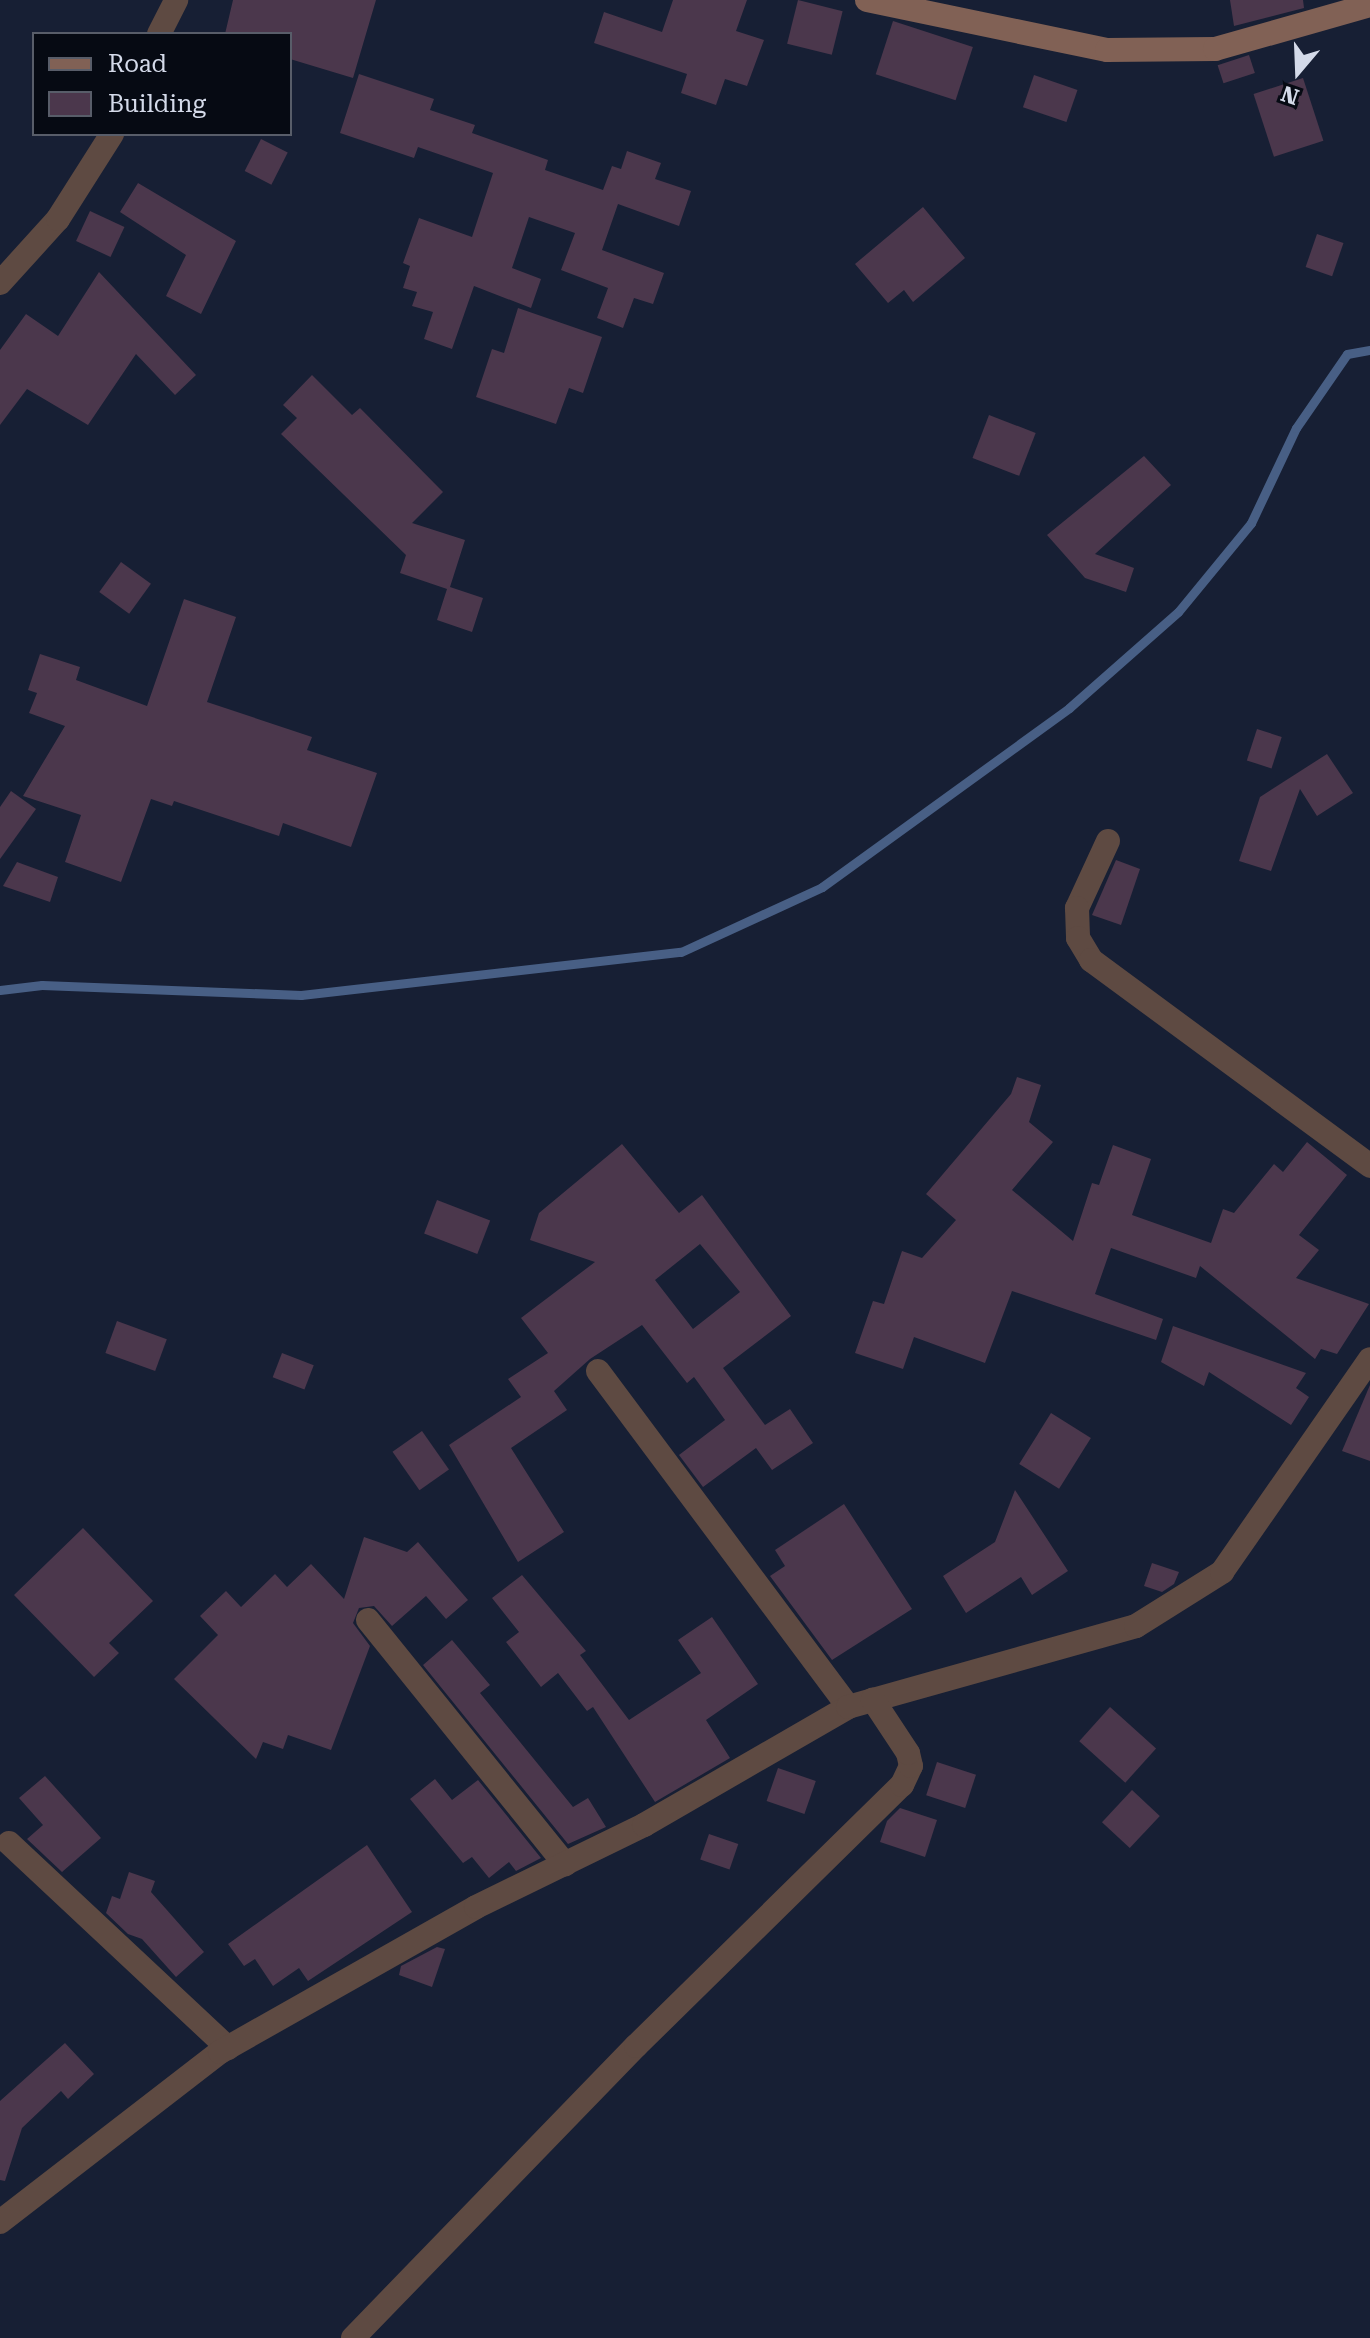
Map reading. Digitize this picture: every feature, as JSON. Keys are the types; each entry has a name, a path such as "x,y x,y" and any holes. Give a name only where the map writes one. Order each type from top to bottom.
{"street":[{"path":"160,32 176,0"},
{"path":"867,0 1107,50 1215,49 1370,5"},
{"path":"0,283 58,219 111,136"},
{"path":"1108,841 1077,908 1078,938 1091,960 1370,1166"},
{"path":"0,2222 228,2048 476,1907 644,1825 848,1707 1136,1626 1222,1572 1370,1359"},
{"path":"598,1371 848,1707"},
{"path":"368,1620 565,1864"},
{"path":"353,2338 625,2056 902,1785 911,1766 908,1753 873,1700"},
{"path":"9,1843 228,2048"}],"building":[{"path":"233,0 376,0 353,78 292,60 292,32 225,32"},
{"path":"673,0 747,0 736,31 764,40 747,86 725,79 716,105 681,93 687,74 594,43 604,12 662,32"},
{"path":"798,0 843,11 832,55 787,44"},
{"path":"1230,0 1303,0 1304,8 1234,26"},
{"path":"893,21 973,47 956,100 876,74"},
{"path":"1249,55 1255,73 1223,83 1218,65"},
{"path":"359,74 434,99 430,110 475,125 472,133 548,160 545,170 603,190 612,166 621,169 627,151 661,163 655,179 691,191 679,226 618,204 602,250 664,273 653,304 634,298 623,328 597,318 608,288 561,270 575,233 529,217 512,268 541,279 531,308 474,286 452,349 424,339 433,312 412,306 417,292 403,288 410,266 403,263 419,218 472,237 493,173 418,147 414,158 340,133"},
{"path":"1034,75 1077,90 1066,122 1023,107"},
{"path":"1303,78 1323,141 1274,157 1254,94"},
{"path":"261,139 288,153 271,185 245,171"},
{"path":"138,183 236,241 201,314 166,296 186,255 120,212"},
{"path":"923,207 965,258 913,302 904,290 888,303 855,264"},
{"path":"90,211 124,227 110,257 76,241"},
{"path":"1317,234 1343,243 1332,276 1306,267"},
{"path":"99,272 196,375 175,395 136,354 88,425 27,389 0,425 0,350 26,314 58,336"},
{"path":"518,308 602,337 583,393 569,388 556,424 476,397 492,349 504,353"},
{"path":"312,375 352,415 360,408 443,492 412,523 465,540 450,587 483,598 472,632 437,620 447,589 400,573 406,555 281,434 297,418 283,405"},
{"path":"989,415 1036,433 1019,476 973,458"},
{"path":"1144,456 1171,485 1095,554 1134,568 1126,592 1085,578 1047,535"},
{"path":"121,562 151,584 129,614 99,592"},
{"path":"184,599 236,617 207,702 312,737 307,750 377,773 351,847 283,823 279,836 174,801 172,806 151,799 121,882 65,862 81,815 23,796 65,726 29,713 37,693 28,690 40,654 80,667 76,680 147,706"},
{"path":"1257,729 1282,737 1272,768 1247,760"},
{"path":"1327,754 1353,793 1317,816 1300,789 1271,871 1239,861 1260,797"},
{"path":"11,791 36,809 0,859 0,807"},
{"path":"1116,860 1140,869 1121,925 1092,915"},
{"path":"17,862 58,877 50,902 3,886"},
{"path":"1017,1077 1041,1085 1029,1122 1053,1142 1012,1190 1073,1241 1092,1183 1099,1185 1113,1145 1151,1159 1132,1215 1211,1243 1223,1209 1234,1213 1274,1164 1283,1172 1307,1142 1347,1175 1299,1235 1319,1250 1296,1278 1369,1304 1337,1354 1321,1349 1315,1359 1200,1266 1196,1278 1111,1248 1095,1294 1163,1319 1156,1340 1012,1291 985,1363 914,1337 903,1369 855,1353 873,1301 884,1304 902,1251 922,1258 956,1220 926,1194 1011,1094"},
{"path":"622,1144 679,1213 702,1195 791,1316 723,1368 765,1425 790,1409 813,1443 772,1470 756,1448 703,1487 679,1455 725,1420 694,1377 687,1383 642,1325 590,1359 554,1391 567,1410 511,1448 564,1532 518,1562 449,1445 521,1397 508,1379 548,1353 521,1318 595,1262 530,1240 539,1213","holes":["700,1244 740,1292 693,1329 655,1280"]},
{"path":"437,1200 490,1220 477,1254 424,1234"},
{"path":"117,1321 167,1339 155,1371 105,1353"},
{"path":"1173,1326 1306,1373 1296,1388 1309,1397 1291,1425 1209,1372 1204,1386 1161,1362"},
{"path":"282,1353 314,1365 304,1389 273,1377"},
{"path":"1370,1385 1370,1461 1342,1451"},
{"path":"1051,1413 1091,1438 1059,1489 1019,1464"},
{"path":"422,1431 449,1470 419,1490 393,1452"},
{"path":"1015,1490 1068,1571 1032,1595 1021,1577 966,1613 943,1576 995,1542"},
{"path":"844,1504 912,1609 832,1660 770,1576 785,1566 775,1550"},
{"path":"83,1528 153,1601 109,1643 119,1653 94,1677 14,1595"},
{"path":"364,1537 407,1552 418,1542 468,1600 446,1619 426,1596 392,1626 374,1606 359,1608 353,1623 370,1646 331,1750 288,1735 283,1749 263,1742 256,1759 174,1679 218,1635 200,1616 226,1591 241,1607 275,1574 287,1587 311,1564 344,1599"},
{"path":"1152,1563 1179,1572 1174,1584 1162,1592 1144,1586"},
{"path":"522,1575 586,1651 580,1655 629,1720 701,1673 678,1640 712,1617 758,1684 706,1720 730,1758 655,1802 593,1707 587,1711 558,1673 541,1687 506,1642 519,1632 492,1598"},
{"path":"452,1640 490,1685 480,1693 573,1807 588,1798 606,1827 568,1844 423,1665"},
{"path":"1110,1707 1156,1748 1125,1783 1079,1741"},
{"path":"937,1762 976,1775 965,1808 926,1795"},
{"path":"778,1768 816,1781 804,1814 767,1801"},
{"path":"45,1776 101,1838 62,1872 27,1839 43,1825 19,1798"},
{"path":"435,1779 452,1800 478,1780 541,1858 516,1871 509,1862 489,1878 472,1857 463,1863 410,1799"},
{"path":"1132,1790 1160,1816 1130,1848 1102,1822"},
{"path":"900,1808 937,1820 925,1857 880,1842 887,1821"},
{"path":"709,1834 738,1844 730,1870 700,1860"},
{"path":"367,1845 412,1912 308,1981 299,1968 273,1986 255,1959 244,1966 228,1944"},
{"path":"129,1872 155,1881 151,1892 204,1952 176,1977 142,1939 128,1934 106,1913 112,1896 120,1899"},
{"path":"437,1947 445,1949 432,1987 399,1975 401,1966"},
{"path":"65,2043 94,2074 68,2099 61,2091 22,2128 5,2181 0,2180 0,2101"}],"waterway":[{"path":"0,990 42,985 301,995 681,952 822,887 1069,708 1178,612 1251,523 1296,428 1347,354 1370,350"}]}
